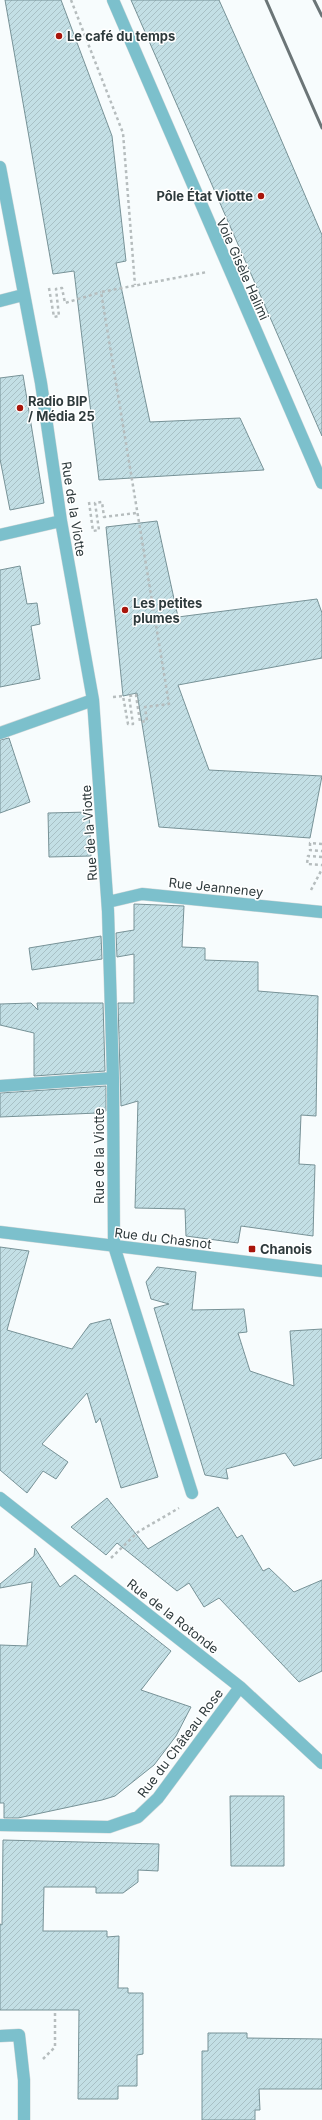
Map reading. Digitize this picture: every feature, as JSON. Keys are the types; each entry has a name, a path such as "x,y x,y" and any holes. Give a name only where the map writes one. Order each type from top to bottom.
{"street":[{"name":"Voie Gisèle Halimi","path":"113,0 228,269 322,482"},
{"name":"Rue de la Viotte","path":"0,167 40,383 61,522 93,700 108,902 113,1078 114,1246 192,1493"},
{"path":"0,301 23,295"},
{"path":"0,535 61,522"},
{"path":"0,733 93,700"},
{"name":"Rue Jeanneney","path":"108,902 142,894 322,912"},
{"path":"0,1086 113,1078"},
{"name":"Rue du Chasnot","path":"0,1232 322,1271"},
{"name":"Rue de la Rotonde","path":"0,1498 240,1687 322,1763"},
{"name":"Rue du Château Rose","path":"0,1825 108,1827 138,1817 158,1798 240,1687"},
{"path":"0,2036 19,2035 24,2080 24,2120"}],"path":[{"path":"71,0 123,133 135,285"},
{"path":"49,288 54,317 59,316 56,289 62,288 65,303 101,292 228,269"},
{"path":"101,292 136,513 169,704 145,707 147,721 140,722 136,695 129,696 133,724 128,724 123,696"},
{"path":"89,502 93,531 99,530 95,503 102,502 104,518 136,513"},
{"path":"322,844 310,843 310,850 322,851"},
{"path":"322,857 308,856 307,864 322,865"},
{"path":"96,1573 138,1532 176,1512 192,1493"},
{"path":"24,2080 54,2047 55,2010"}],"building":[{"path":"5,0 61,0 112,136 126,261 116,263 150,422 240,418 264,470 99,480 74,271 53,274"},
{"name":"Pôle État Viotte","path":"131,0 219,0 274,123 322,235 322,436"},
{"path":"23,375 44,503 10,510 0,459 0,378"},
{"path":"157,521 178,617 317,599 322,613 322,658 178,685 209,770 322,776 310,838 159,827 137,693 123,696 106,527"},
{"path":"20,566 27,604 37,603 40,624 31,626 40,679 0,687 0,570"},
{"path":"9,738 30,802 0,813 0,740"},
{"path":"89,812 91,856 49,857 48,813"},
{"path":"134,904 184,906 182,947 205,948 205,960 258,962 258,991 318,996 316,1116 301,1115 299,1164 315,1165 313,1236 241,1226 238,1243 186,1236 185,1209 135,1208 138,1101 121,1106 118,1003 134,1003 134,954 117,957 116,933 134,930"},
{"path":"101,936 102,959 32,970 29,948"},
{"path":"31,1003 38,1010 37,1003 103,1003 105,1071 34,1076 34,1033 0,1025 0,1004"},
{"path":"106,1086 106,1111 98,1113 0,1117 0,1093"},
{"path":"0,1247 29,1251 7,1330 72,1349 90,1324 110,1319 158,1477 121,1488 100,1418 96,1423 87,1393 42,1444 68,1462 56,1479 43,1471 27,1493 0,1470"},
{"path":"157,1267 196,1272 192,1310 244,1309 247,1332 238,1333 250,1371 294,1386 290,1331 322,1329 322,1458 294,1466 285,1453 226,1469 228,1479 205,1475 154,1308 169,1304 151,1299 146,1282"},
{"path":"107,1498 148,1549 218,1507 237,1538 242,1535 263,1571 269,1568 294,1592 322,1580 322,1671 299,1682 219,1598 204,1607 189,1583 177,1591 117,1543 106,1555 71,1527"},
{"path":"35,1548 60,1587 75,1575 171,1651 141,1690 191,1707 176,1736 154,1765 115,1796 18,1818 4,1818 4,1803 0,1803 0,1645 27,1646 32,1582 0,1588 0,1584 34,1556"},
{"path":"230,1796 284,1796 284,1866 231,1866"},
{"path":"3,1840 159,1844 158,1871 138,1870 138,1882 123,1893 96,1893 96,1887 44,1887 43,1931 107,1931 107,1937 119,1936 118,1988 128,1988 128,1993 143,1993 143,2054 137,2055 137,2086 118,2086 118,2099 78,2099 79,2010 0,2010 0,1924 2,1925"},
{"path":"208,2033 247,2033 247,2038 322,2039 322,2089 259,2089 260,2110 255,2110 255,2120 202,2120 202,2051 208,2051"}],"railway":[{"path":"266,0 322,128"},
{"path":"314,0 322,16"}],"place":[{"name":"Le café du temps","path":"59,36"},
{"name":"Pôle État Viotte","path":"261,196"},
{"name":"Radio BIP / Média 25","path":"20,408"},
{"name":"Les petites plumes","path":"125,610"},
{"name":"Chanois","path":"252,1249"}]}
